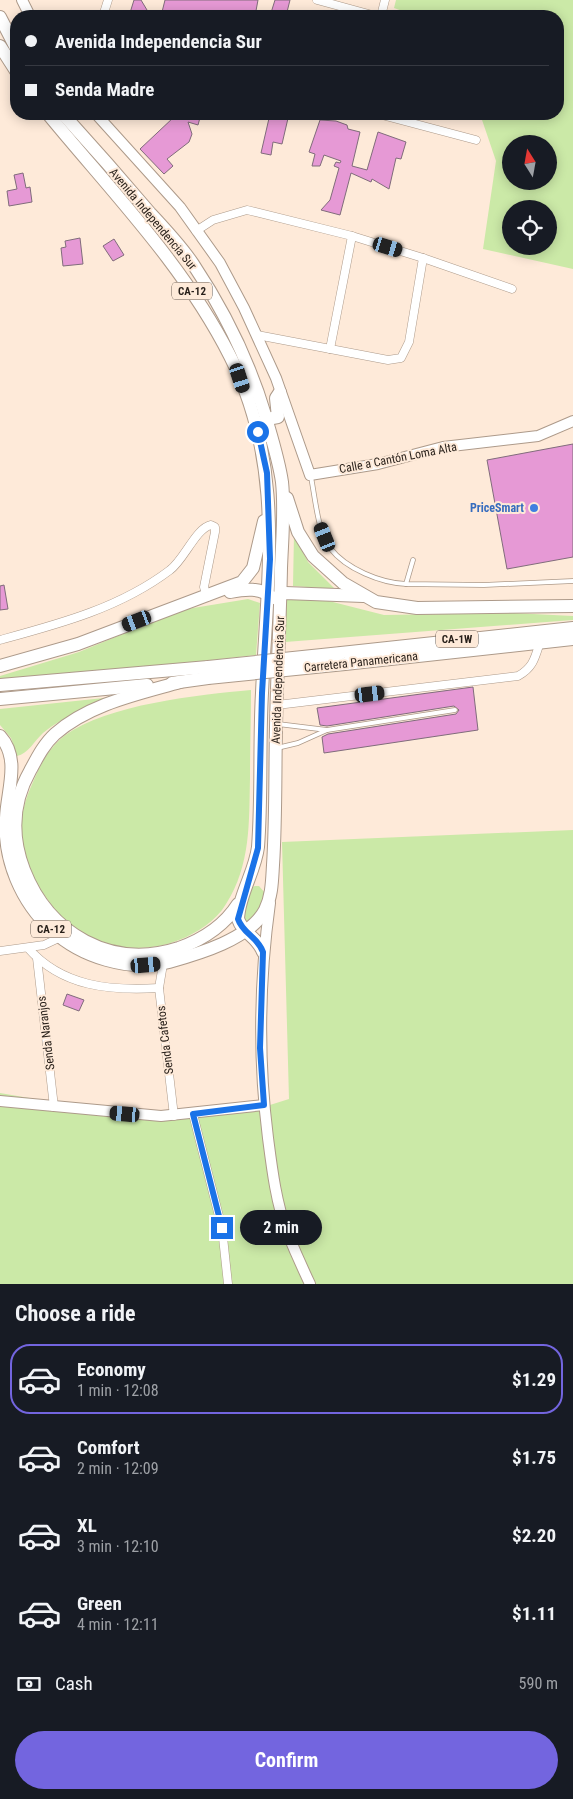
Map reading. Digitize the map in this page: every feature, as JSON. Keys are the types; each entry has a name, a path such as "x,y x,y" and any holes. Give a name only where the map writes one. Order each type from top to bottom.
{"highway":[{"path":"0,17 10,36"},
{"path":"0,47 10,62"},
{"name":"Avenida Independencia Sur","path":"53,120 170,259 196,296 226,348 240,378 258,432 267,473 268,504"},
{"name":"Avenida Independencia Sur","path":"68,120 192,262 239,344 267,419 282,482 274,601 277,705 275,838 271,891"},
{"path":"267,419 278,416 276,398 280,392"},
{"path":"282,482 293,520 305,545 333,574 363,596 376,602 417,608 573,606"},
{"path":"0,666 78,644 237,585 248,577 256,557 268,504"},
{"name":"CA-12","path":"180,682 108,704 73,720 54,735 38,756 22,786 15,814 17,850 29,884 52,917 73,935 108,950 149,954 165,952 195,942 224,922 243,897 258,848 262,693 274,601 268,504"},
{"path":"182,605 242,590 253,590 274,601 296,593 363,596"},
{"name":"Carretera Panamericana","path":"343,658 573,628"},
{"name":"Carretera Panamericana","path":"0,685 208,672 343,658 573,639"},
{"name":"Carretera Panamericana","path":"0,699 180,682 208,672"},
{"name":"CA-12","path":"0,736 9,748 11,756 12,768 5,819 7,847 13,872 20,887 41,919 73,946 106,960 146,965 164,964 202,952 253,927 263,914 271,891"},
{"path":"248,882 260,880 271,891"},
{"path":"243,897 238,919 246,931 257,940 263,952"},
{"path":"231,939 257,940"}],"street":[{"path":"316,0 354,10"},
{"path":"101,120 180,207 196,232 220,263 257,335 310,475"},
{"path":"401,120 476,140"},
{"path":"196,232 213,220 247,210 352,236 424,258 512,289"},
{"path":"330,349 352,236"},
{"path":"257,335 388,360 401,358 409,342 424,258"},
{"name":"Calle a Cantón Loma Alta","path":"310,475 378,464 442,447 538,436 573,421"},
{"path":"0,640 108,607 171,570 203,529 211,526 215,527 215,532 204,587 207,597"},
{"path":"277,705 518,676 528,671 534,662 540,642"},
{"name":"Avenida Independencia Sur","path":"271,891 263,952 260,1052 264,1105 275,1187 287,1231 310,1284"},
{"path":"0,951 44,945 61,937"},
{"path":"28,948 37,958 58,974 88,984 115,988 159,988"},
{"name":"Senda Naranjos","path":"37,958 54,1107"},
{"name":"Senda Cafetos","path":"164,964 159,988 174,1116"},
{"path":"0,1101 140,1115 174,1116 264,1105"},
{"path":"193,1114 222,1228 228,1284"}],"lane":[{"path":"310,475 320,526 330,548 356,570 380,581 406,584 573,581"},
{"path":"406,584 413,560"},
{"path":"276,748 298,743 327,730 455,710"},
{"path":"276,724 327,730"}],"green space":[{"path":"396,0 573,0 573,269 510,255 557,255 557,200 502,200 502,253 483,249 496,161 482,120 564,120 564,10 400,10 394,8"},
{"path":"294,534 308,562 335,589 293,586"},
{"path":"302,598 325,600 384,615 513,613 573,616 573,620 285,642 286,600"},
{"path":"248,599 260,603 256,655 0,684 0,676 79,652 181,610"},
{"path":"251,690 249,827 247,843 240,874 222,910 206,926 193,934 179,940 151,947 122,947 107,944 80,933 61,917 43,893 28,866 23,852 21,823 25,802 49,751 64,736 82,725 104,716 180,698"},
{"path":"113,697 59,722 43,733 25,753 17,756 11,738 0,725 0,709"},
{"path":"573,830 573,1284 0,1284 0,1093 128,1115 248,1112 289,1099 282,842"},
{"path":"259,886 265,893 259,916 248,922 244,920 244,901 250,888"}],"building":[{"path":"134,0 141,0 147,10 131,10"},
{"path":"165,0 258,0 256,10 162,10"},
{"path":"275,0 290,0 288,10 272,10"},
{"path":"171,120 199,120 198,125 188,122 192,134 189,142 167,159 173,166 164,174 140,149"},
{"path":"269,120 288,120 282,144 273,142 271,155 261,153"},
{"path":"320,120 336,121 347,125 348,129 360,132 352,166 367,170 378,132 406,142 401,159 396,158 389,189 372,179 371,182 351,173 340,215 321,210 330,200 339,168 334,166 336,162 340,163 341,161 324,155 320,166 312,166 315,154 309,152"},
{"path":"23,173 26,188 30,187 32,202 9,206 7,191 17,189 14,175"},
{"path":"80,238 83,264 63,266 61,248 66,247 65,241"},
{"path":"114,239 124,255 113,261 103,246"},
{"name":"PriceSmart","path":"573,444 573,557 507,569 487,460"},
{"path":"4,585 8,609 0,610 0,586"},
{"path":"473,687 478,730 324,753 322,737 328,734 456,714 459,710 454,706 327,726 320,725 317,708"},
{"path":"67,994 84,1000 79,1011 63,1005"}],"place":[{"name":"PriceSmart","path":"534,508"}],"route":[{"path":"222,1228 193,1114 264,1105 260,1059 263,952 257,940 242,928 238,919 258,848 262,693 270,559 267,473 258,432"}]}
